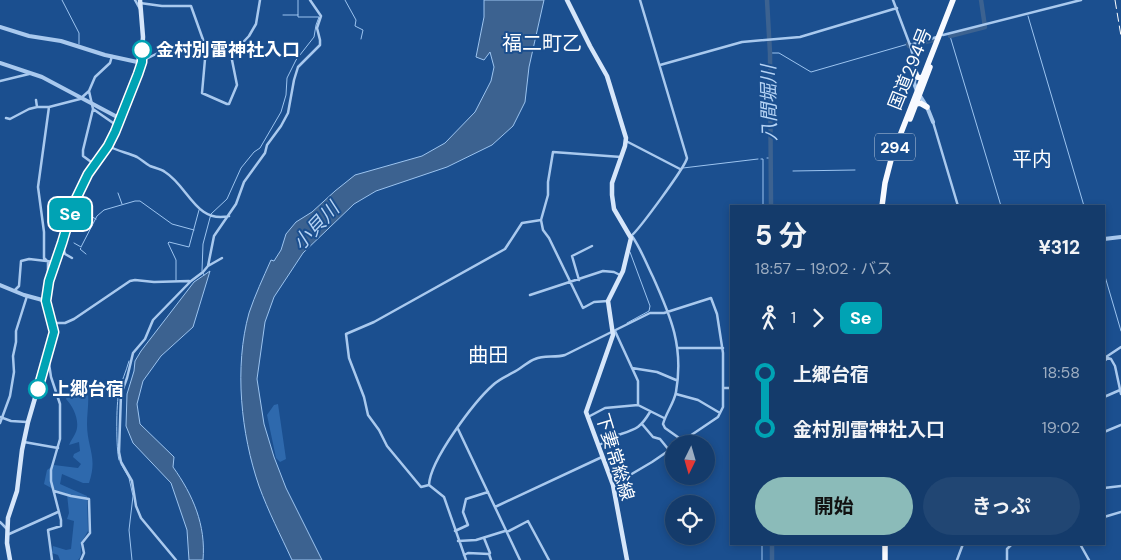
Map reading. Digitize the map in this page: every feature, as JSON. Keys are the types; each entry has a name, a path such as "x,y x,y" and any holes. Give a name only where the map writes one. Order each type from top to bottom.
{"highway":[{"name":"国道294号","path":"883,205 884,183 892,156 954,0"},
{"name":"国道294号","path":"883,205 892,168 916,104 922,78 941,36"},
{"path":"915,71 917,77 922,78"},
{"path":"916,104 920,103 927,107"},
{"path":"883,545 883,560"}],"main road":[{"path":"567,0 610,82 626,141 612,183 613,204 617,215 632,236 620,275 608,301"},
{"path":"10,560 7,543 8,518 17,491 28,422 54,332 46,301 49,281 74,203 94,164 108,146 118,126 142,62 143,37 141,10 138,1"},
{"name":"下妻常総線","path":"608,301 614,331 587,406 586,418 613,485 627,560"}],"street":[{"path":"138,1 162,6 191,6 206,48 202,93 229,104 236,85 231,55 234,49 249,36 256,24 260,0"},
{"path":"208,266 214,236 236,204 244,182 265,153 267,145 288,113 298,67 320,45 317,28 321,16 310,0"},
{"path":"640,0 686,158 685,164 632,236 640,248 669,311 678,348 676,394 663,424 675,435"},
{"path":"893,0 910,44 914,60 914,83 933,122 958,205"},
{"path":"910,44 1081,0"},
{"path":"660,65 742,42 800,37 897,8"},
{"path":"0,26 29,36 64,42 112,56 142,62 162,51 184,46 234,49"},
{"path":"6,118 10,119 37,106 49,107 76,101 89,91 96,77 110,63 112,56"},
{"path":"0,63 42,77 121,118"},
{"path":"0,81 29,74"},
{"path":"89,91 92,109 82,150 83,156 94,164"},
{"path":"36,100 37,106"},
{"path":"49,107 38,188 44,232 44,258 49,281"},
{"path":"92,109 118,126"},
{"path":"626,141 680,170"},
{"path":"108,146 164,171 174,178 200,209 213,217 228,216"},
{"path":"608,301 594,302 583,308 549,238 542,230 541,220 548,194 553,152 621,157"},
{"path":"429,484 421,487 387,446 368,414 364,397 349,358 346,334 374,322 505,249 522,223 541,220"},
{"path":"1105,239 1121,237"},
{"path":"62,243 65,254 72,258"},
{"path":"579,280 572,256 592,246"},
{"path":"176,560 146,524 136,506 132,481 119,452 121,394 133,354 145,339 153,320 191,281 208,266 222,258"},
{"path":"13,291 18,286 21,261 24,259 55,262"},
{"path":"530,295 603,271 614,272 620,275"},
{"path":"53,323 68,322 74,319 130,281 191,281"},
{"path":"0,285 27,296 46,301"},
{"path":"0,423 9,397 14,372 13,356 16,331 27,296"},
{"path":"429,484 429,479 438,460 458,429 485,393 506,376 535,358 565,356 650,313 669,311 711,298 717,314 723,348 723,407 718,417 690,435"},
{"path":"614,331 638,381 638,405"},
{"path":"1106,357 1121,347"},
{"path":"678,348 723,348"},
{"path":"48,356 51,377 60,404 60,439 51,470 51,481 61,526 48,530 52,560"},
{"path":"1106,357 1111,359 1115,366 1121,394"},
{"path":"632,368 657,372 677,380"},
{"path":"723,388 730,388"},
{"path":"1105,397 1120,390"},
{"path":"676,394 698,400 720,414"},
{"path":"586,418 605,408 638,405 665,419"},
{"path":"598,446 622,433 631,432 642,424 650,412"},
{"path":"1,417 28,422"},
{"path":"642,424 653,437 660,439 665,445"},
{"path":"1105,432 1121,425"},
{"path":"458,429 520,560"},
{"path":"24,442 58,448"},
{"path":"613,485 665,452"},
{"path":"495,507 602,457"},
{"path":"429,484 444,497 466,560"},
{"path":"1105,488 1121,486"},
{"path":"54,491 89,499 90,533 82,543 84,553 81,560"},
{"path":"455,530 468,525 463,512 466,499 488,492"},
{"path":"7,535 58,512"},
{"path":"1105,517 1121,512"},
{"path":"458,541 484,538 528,521 550,560"},
{"path":"0,522 7,529"},
{"path":"484,538 491,560"},
{"path":"0,542 7,543"},
{"path":"957,560 963,545"},
{"path":"1007,560 1007,549 1011,545"},
{"path":"1081,545 1089,560"},
{"path":"464,555 468,553 488,554"}],"shaded area":[{"path":"72,386 88,392 87,432 92,466 89,483 83,483 62,474 60,484 87,496 88,531 81,543 80,558 78,560 60,560 58,555 52,553 53,546 66,550 71,549 74,521 67,519 69,513 67,494 44,484 47,470 54,465 78,468 81,464 73,457 74,454 80,451 79,442 69,445 77,430 77,420 74,411 66,399"},
{"path":"278,404 286,459 280,462 276,458 267,415 274,405"}],"water":[{"name":"小貝川","path":"484,0 544,0 529,67 525,102 513,126 492,145 447,167 376,191 354,204 303,253 274,297 265,322 257,379 264,424 286,488 322,560 292,560 259,486 244,423 241,378 242,356 244,334 249,313 271,260 274,261 281,250 286,234 296,222 312,212 355,175 422,156 445,143 475,112 491,81 494,67 490,52 484,60 476,57 484,17"},
{"path":"210,271 193,327 161,356 143,381 137,404 140,424 174,457 173,467 187,488 197,511 202,535 203,560 189,560 187,530 171,483 133,443 126,426 127,394 135,361 141,351 194,282"}],"waterway":[{"path":"62,0 79,33 79,44"},
{"path":"283,15 298,15 298,0"},
{"path":"345,0 356,20 355,26 363,30 361,39"},
{"name":"八間堀川","path":"767,0 770,53 771,205"},
{"path":"950,36 985,27 981,0"},
{"path":"204,275 202,271 203,244 211,214 227,199 241,168 254,152 260,148 281,112 286,95 287,78 296,60 314,37 319,17 298,17 298,15"},
{"path":"1028,16 1084,205"},
{"path":"950,36 1001,205"},
{"path":"914,45 933,40"},
{"path":"770,53 779,53 811,72 908,44"},
{"path":"683,168 758,159"},
{"path":"761,159 763,159 763,205"},
{"path":"793,171 855,170"},
{"path":"118,193 122,204"},
{"path":"74,243 81,247 97,216 104,210 135,201 140,201 172,224 194,230"},
{"path":"79,210 96,219"},
{"path":"176,280 176,260 168,243 189,247 199,210"},
{"path":"81,248 86,254"},
{"path":"627,323 649,311 650,306 630,252"},
{"path":"1105,276 1121,331"},
{"path":"119,460 117,437 118,398 129,361"},
{"path":"121,464 129,478 133,496 129,530 132,560"},
{"path":"762,545 762,560"},
{"name":"八間堀川","path":"772,545 772,560"}],"railway":[{"path":"1115,0 1121,36"}],"bus line":[{"name":"Se","path":"38,389 54,332 46,301 49,281 81,187 94,164 108,146 131,95 142,62 142,50"}],"place":[{"name":"金村別雷神社入口","path":"142,50"},
{"name":"上郷台宿","path":"38,389"}],"district":[{"name":"福二町乙","path":"542,43"},
{"name":"平内","path":"1032,159"},
{"name":"曲田","path":"488,355"}]}
